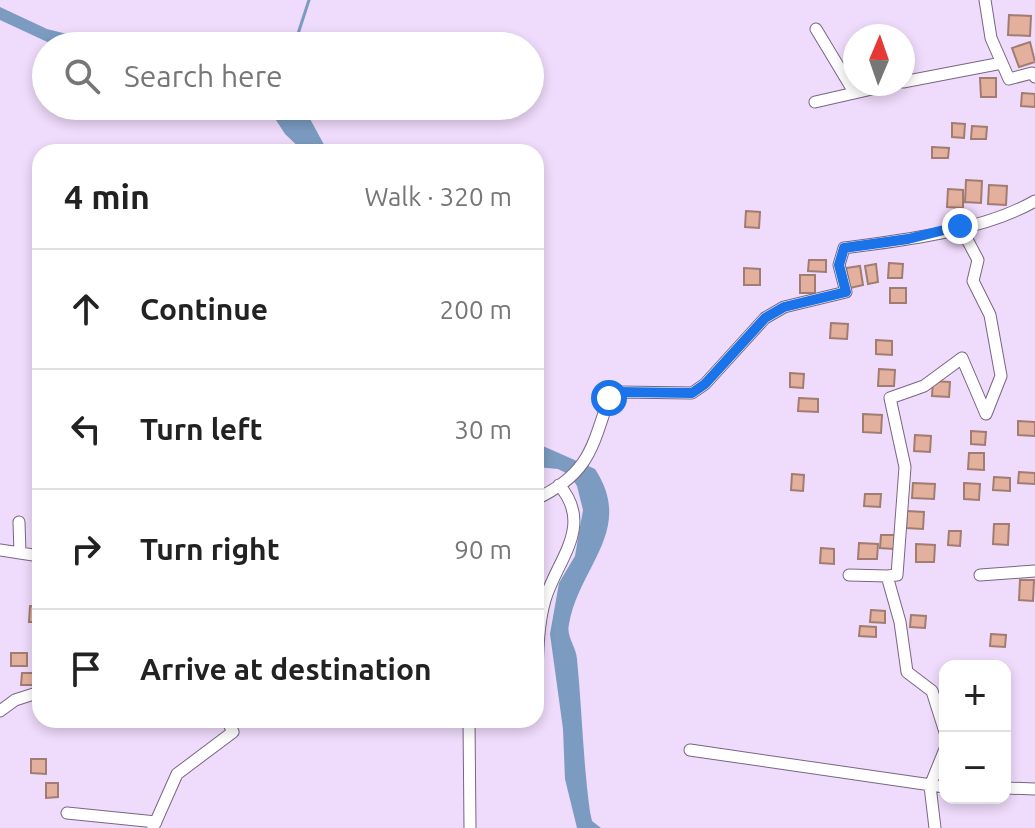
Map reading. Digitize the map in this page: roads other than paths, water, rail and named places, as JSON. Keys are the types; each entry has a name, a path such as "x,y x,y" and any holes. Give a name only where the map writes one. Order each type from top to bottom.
{"street":[{"path":"985,0 991,38 1009,79 1034,74"},
{"path":"816,29 843,74"},
{"path":"915,80 1002,63"},
{"path":"815,102 843,95"},
{"path":"544,494 588,460 609,398 618,392 692,393 705,384 765,318 784,307 846,292 839,265 844,248 908,239 1018,211 1035,201"},
{"path":"849,575 897,575 905,467 890,398 924,386 962,358 986,414 1001,376 990,315 973,281 978,260 960,226"},
{"path":"544,610 545,599 573,539 573,506 562,483"},
{"path":"19,522 20,553"},
{"path":"0,550 32,555"},
{"path":"980,575 1035,571"},
{"path":"887,576 900,622 907,672 932,691 939,713"},
{"path":"0,711 15,700 32,695"},
{"path":"67,813 154,825 177,774 233,732 231,728"},
{"path":"469,728 470,828"},
{"path":"690,750 939,787"},
{"path":"935,828 930,786 939,764"},
{"path":"1011,788 1035,789"}],"water":[{"path":"0,7 59,32 32,32 32,35 0,20"},
{"path":"276,120 311,120 324,144 296,144"},
{"path":"544,447 595,469 606,491 609,511 601,548 575,603 568,629 577,659 590,812 592,821 601,828 577,828 565,779 563,729 550,634 559,583 575,556 583,510 577,486 570,475 558,469 544,468"}],"waterway":[{"path":"299,32 309,0"}]}
